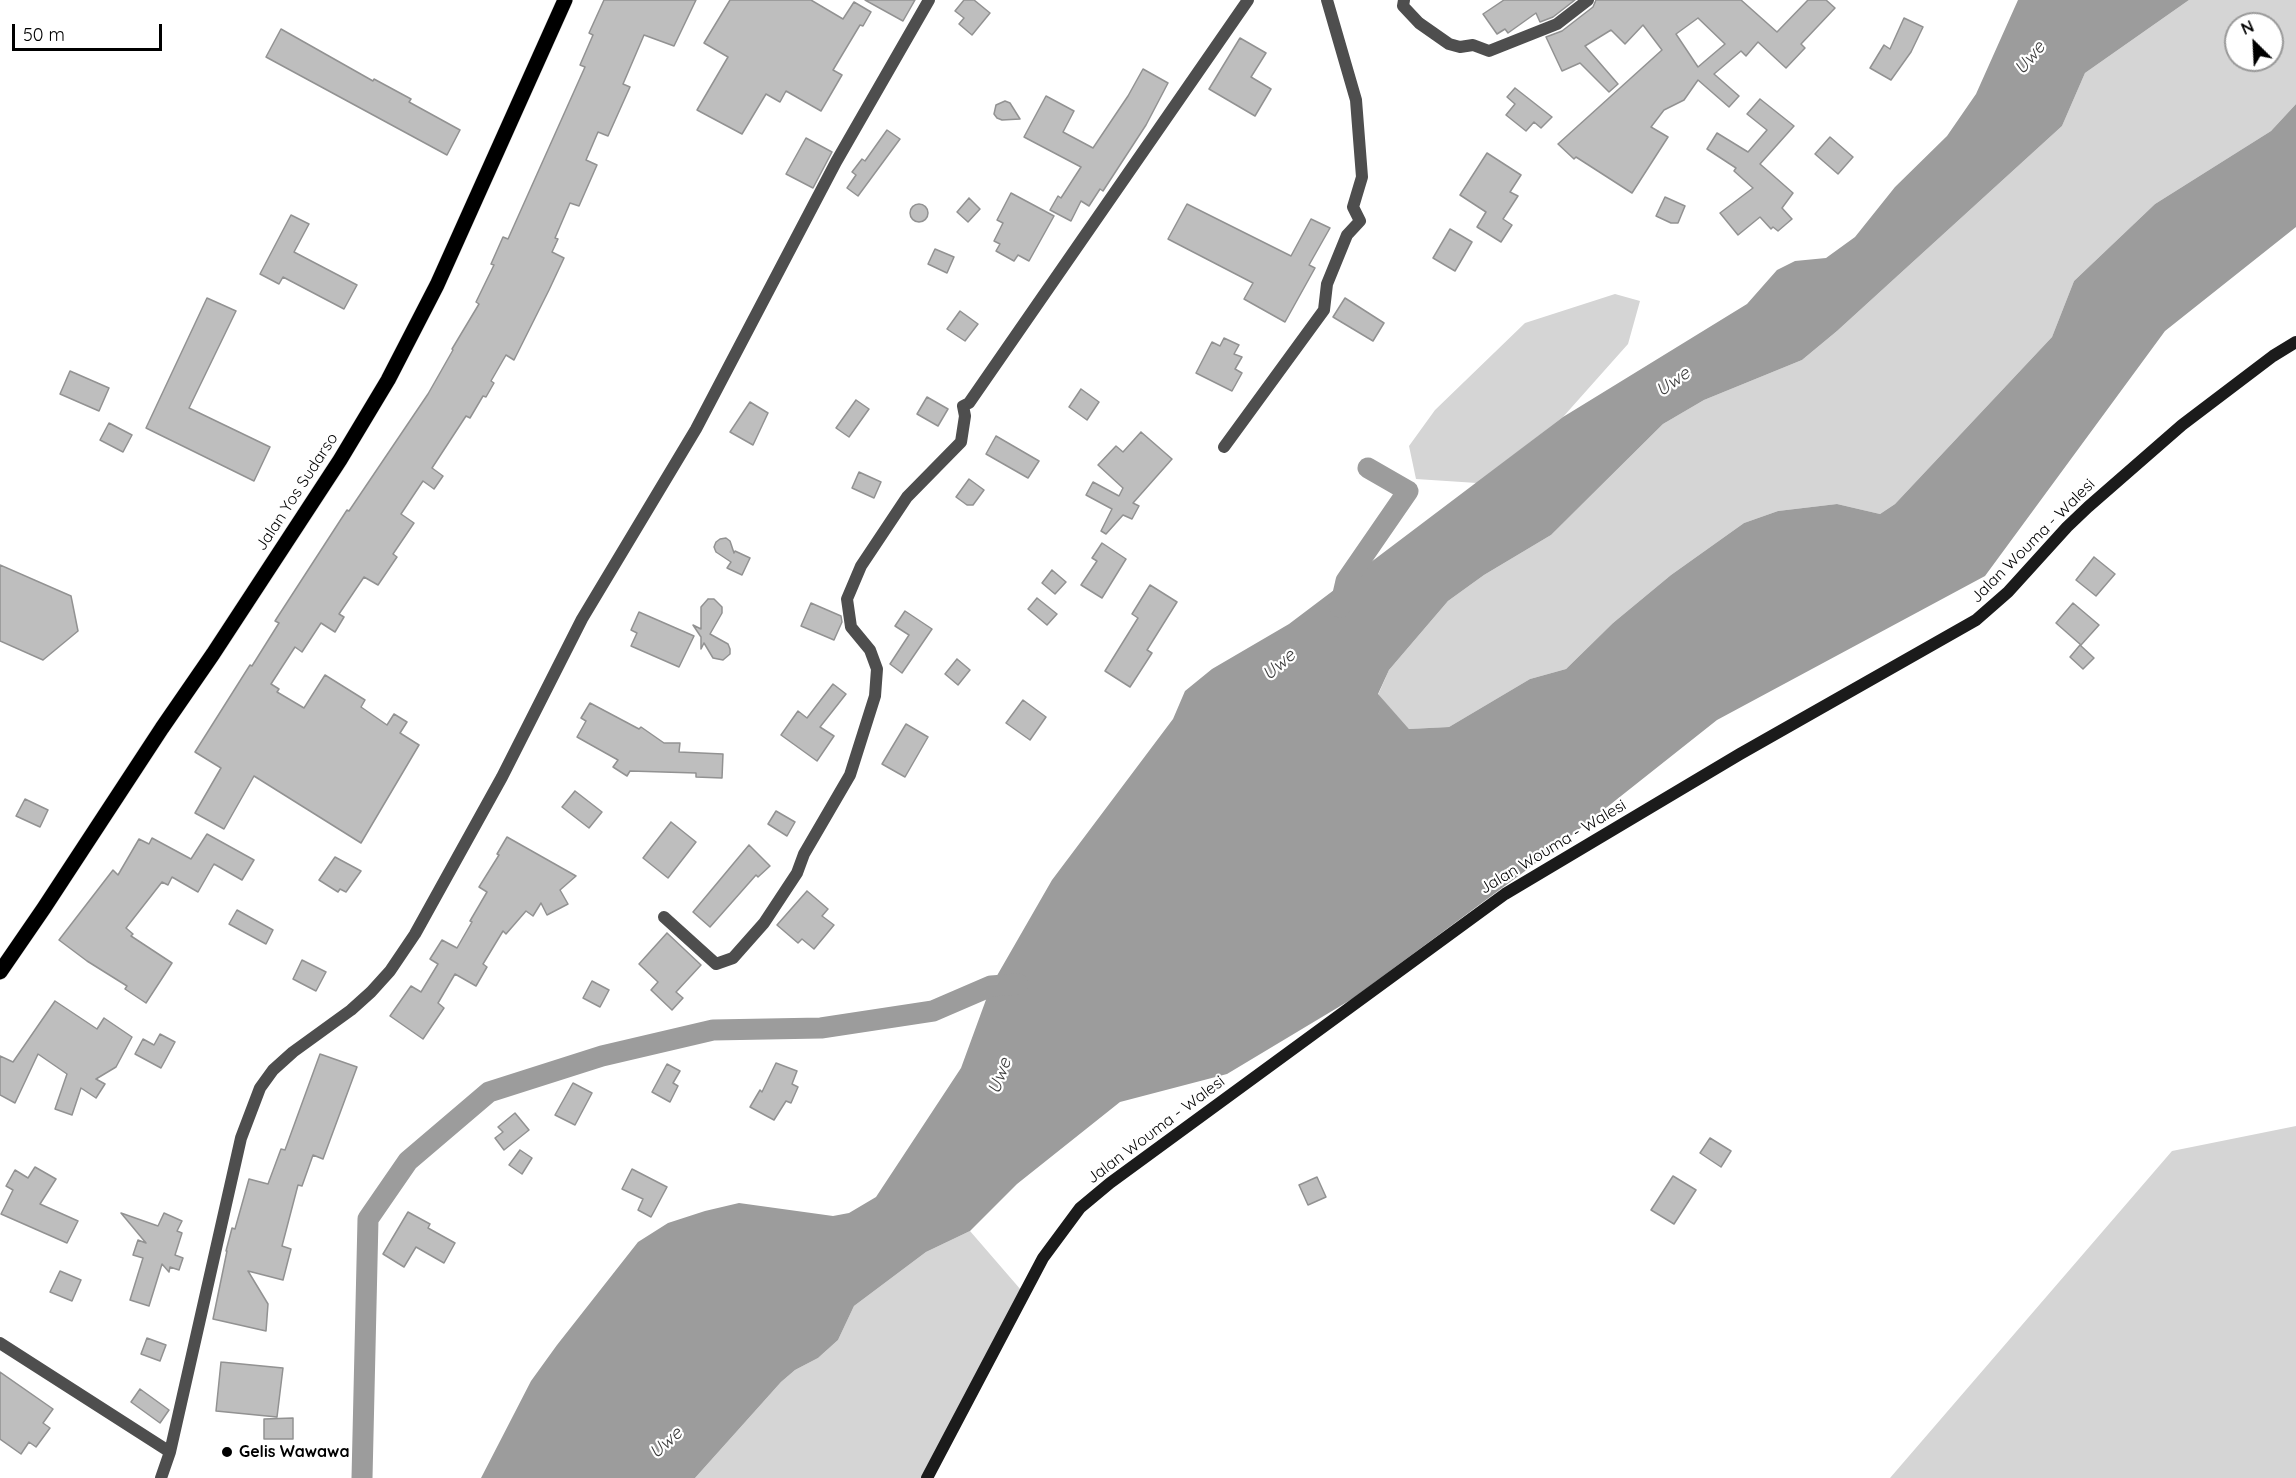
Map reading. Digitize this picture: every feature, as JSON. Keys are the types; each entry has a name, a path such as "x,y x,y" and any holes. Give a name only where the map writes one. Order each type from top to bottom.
{"main road":[{"name":"Jalan Yos Sudarso","path":"0,972 226,635 340,460 388,380 437,285 565,0"}],"street":[{"path":"161,1478 170,1452 242,1138 260,1088 273,1070 371,992 416,934 502,777 582,619 696,429 836,162 929,0"},
{"path":"664,917 716,964 732,958 764,922 797,873 804,854 850,775 875,696 877,669 870,650 851,627 847,599 861,566 907,497 961,442 965,417 963,406 969,403 1248,0"},
{"path":"1224,447 1323,310 1327,284 1347,236 1360,221 1353,207 1362,177 1356,100 1327,0"},
{"path":"1404,0 1403,6 1419,23 1449,44 1473,45 1489,51 1557,24 1588,0"},
{"name":"Jalan Wouma - Walesi","path":"927,1478 1043,1258 1080,1208 1105,1187 1505,894 1740,754 1976,620 2008,592 2067,526 2182,425 2273,356 2296,342"},
{"path":"0,1343 170,1452"}],"shaded area":[{"path":"2189,0 2296,0 2296,104 2271,131 2155,204 2074,281 2052,337 1895,504 1880,514 1837,504 1778,511 1744,523 1671,575 1613,623 1566,669 1530,679 1449,727 1409,729 1378,695 1389,670 1448,601 1484,575 1551,535 1663,424 1704,400 1802,360 1837,331 2062,126 2085,73"},
{"path":"1615,294 1640,301 1628,344 1563,417 1477,483 1416,479 1409,446 1435,410 1525,323"},
{"path":"2296,1126 2296,1478 1890,1478 2172,1151"},
{"path":"970,1231 1021,1290 929,1478 695,1478 781,1382 795,1370 818,1358 838,1340 854,1306 926,1252"}],"water":[{"name":"Uwe","path":"2018,0 2189,0 2085,73 2062,126 1837,331 1802,360 1704,400 1663,424 1551,535 1484,575 1448,601 1389,670 1378,694 1409,729 1449,727 1530,679 1566,669 1613,623 1671,575 1744,523 1778,511 1837,504 1880,514 1895,504 2052,337 2074,281 2155,204 2271,131 2296,104 2296,227 2165,331 1985,576 1717,720 1544,857 1352,999 1227,1074 1120,1102 1017,1184 970,1231 926,1252 854,1306 838,1340 818,1358 795,1370 781,1382 695,1478 481,1478 531,1381 638,1242 668,1223 739,1203 833,1216 849,1213 876,1197 961,1068 991,986 1052,880 1173,719 1185,691 1212,669 1289,624 1563,417 1747,304 1777,270 1795,261 1826,258 1855,237 1895,187 1947,136 1976,94"}],"building":[{"path":"604,0 696,0 674,46 644,35 623,84 630,87 608,136 598,132 586,160 597,165 579,206 570,203 555,238 558,239 552,252 564,258 549,290 514,360 506,355 491,381 494,383 486,397 483,396 470,418 466,416 432,468 443,476 434,489 423,481 401,514 414,523 393,554 397,557 378,585 364,577 339,614 344,617 335,632 321,623 302,652 295,647 271,684 279,689 277,692 304,708 325,675 365,700 361,707 387,725 394,714 407,722 400,733 419,745 361,843 254,776 224,829 195,813 221,768 195,752 250,665 252,666 279,623 275,621 347,510 349,511 428,394 479,304 476,302 494,265 491,264 503,237 508,239 585,67 580,65 593,35 589,33"},
{"path":"730,0 811,0 843,19 854,2 871,12 863,26 860,25 833,70 842,75 821,111 786,91 780,102 766,94 742,134 697,110 728,57 704,43"},
{"path":"865,0 915,0 903,21"},
{"path":"964,0 974,0 990,13 972,35 959,24 964,18 955,11"},
{"path":"1504,0 1575,0 1553,17 1540,22 1536,13 1508,33 1505,29 1497,34 1483,14"},
{"path":"1596,0 1741,0 1777,32 1808,0 1826,0 1835,8 1801,44 1805,48 1786,68 1758,42 1746,56 1741,51 1714,74 1739,96 1729,107 1698,80 1684,100 1664,110 1651,127 1668,137 1632,193 1576,157 1574,159 1558,144 1662,50 1643,25 1625,44 1611,30 1585,46 1618,84 1609,92 1580,63 1562,71 1546,37 1562,31 1593,7","holes":["1698,18 1725,44 1698,67 1676,34"]},
{"path":"1904,18 1923,27 1911,52 1891,80 1870,68 1884,45 1890,49"},
{"path":"281,29 373,81 374,79 411,99 409,102 460,130 447,155 266,57"},
{"path":"1240,38 1266,53 1251,77 1271,89 1255,116 1209,89"},
{"path":"1143,69 1168,83 1146,125 1103,191 1100,189 1089,206 1081,201 1071,221 1050,210 1058,196 1061,198 1081,167 1024,137 1046,96 1074,111 1063,132 1093,148"},
{"path":"1515,88 1552,117 1541,128 1534,122 1526,131 1506,115 1515,104 1507,97"},
{"path":"1760,99 1794,126 1760,164 1793,193 1782,208 1792,219 1778,231 1773,227 1771,229 1760,217 1738,235 1720,213 1753,188 1734,171 1736,168 1707,149 1717,133 1748,152 1767,130 1747,114"},
{"path":"1005,101 1010,103 1020,119 997,118 994,114 996,105"},
{"path":"887,130 900,139 858,196 847,188 856,175 852,172 862,159 865,161"},
{"path":"1830,137 1853,157 1838,174 1815,154"},
{"path":"806,138 832,152 813,188 786,174"},
{"path":"1487,153 1521,175 1510,192 1518,196 1503,219 1512,225 1501,242 1477,227 1486,212 1460,195"},
{"path":"1011,193 1054,216 1029,261 1018,255 1014,261 996,251 1000,244 994,241 1003,223 997,220"},
{"path":"1665,197 1685,206 1678,223 1671,223 1656,216"},
{"path":"969,198 980,209 968,222 957,212"},
{"path":"919,204 925,207 928,213 925,219 919,222 913,219 910,213 913,207"},
{"path":"1187,204 1291,256 1311,219 1330,228 1309,265 1315,268 1285,322 1244,299 1253,283 1168,239"},
{"path":"291,215 309,224 294,252 357,285 344,309 283,277 279,284 260,274"},
{"path":"1450,229 1472,242 1455,271 1433,258"},
{"path":"935,249 954,257 947,273 928,264"},
{"path":"207,298 236,311 189,408 270,447 254,481 146,428"},
{"path":"1345,298 1384,323 1373,341 1333,317"},
{"path":"960,311 978,324 965,341 947,329"},
{"path":"1224,338 1239,345 1234,354 1242,357 1235,369 1242,373 1232,391 1196,373 1212,342 1220,346"},
{"path":"70,371 109,388 99,411 60,394"},
{"path":"1081,389 1099,402 1087,420 1069,407"},
{"path":"927,397 948,409 938,426 917,414"},
{"path":"856,400 869,409 849,437 836,428"},
{"path":"750,402 768,413 753,445 730,432"},
{"path":"109,423 132,435 123,452 100,440"},
{"path":"1141,432 1172,459 1133,503 1139,506 1132,519 1123,515 1106,534 1101,531 1112,509 1086,495 1093,482 1119,496 1123,488 1098,465 1116,446 1123,452"},
{"path":"996,436 1039,461 1028,478 986,454"},
{"path":"859,472 881,482 874,498 852,488"},
{"path":"969,479 984,490 973,505 967,505 956,497"},
{"path":"726,538 730,541 734,553 735,551 750,558 742,575 727,568 731,562 716,552 714,547 716,542"},
{"path":"1102,543 1126,559 1102,598 1081,585 1097,561 1092,558"},
{"path":"2094,557 2115,574 2096,596 2076,580"},
{"path":"0,565 71,596 78,631 43,660 0,641"},
{"path":"1052,570 1066,582 1055,594 1042,583"},
{"path":"1150,585 1177,602 1147,650 1152,653 1130,687 1105,671 1138,618 1132,614"},
{"path":"1037,598 1057,614 1047,625 1028,609"},
{"path":"708,599 714,599 722,607 722,613 710,634 728,644 730,654 723,660 713,658 704,643 701,649 701,637 693,625 701,629 701,607"},
{"path":"811,603 841,616 842,622 834,640 801,626"},
{"path":"2073,603 2099,625 2081,645 2056,623"},
{"path":"905,611 932,629 902,673 890,664 909,635 895,626"},
{"path":"639,612 694,636 679,667 631,646 637,633 631,630"},
{"path":"2080,645 2094,658 2083,669 2070,657"},
{"path":"957,659 970,670 958,685 945,674"},
{"path":"833,684 846,694 820,727 834,736 817,761 781,735 798,711 807,718"},
{"path":"1023,700 1046,717 1030,740 1006,723"},
{"path":"590,703 639,729 641,727 664,743 680,743 679,752 723,754 722,778 696,777 696,773 630,771 627,776 613,767 618,760 577,737 586,721 581,718"},
{"path":"906,724 928,737 905,777 882,764"},
{"path":"575,791 602,812 589,828 562,807"},
{"path":"25,799 48,810 40,827 16,816"},
{"path":"776,811 795,822 787,836 768,824"},
{"path":"671,822 696,842 668,878 643,858"},
{"path":"207,834 254,860 242,880 214,864 198,892 172,877 168,885 162,882 126,928 133,934 131,936 172,963 146,1003 125,989 127,986 59,940 113,870 118,875 139,839 149,844 152,838 191,859"},
{"path":"507,837 576,876 560,890 568,904 547,915 541,903 533,916 526,911 506,934 503,931 483,964 487,967 476,986 455,974 438,1003 444,1008 423,1039 390,1016 411,986 421,992 438,964 430,959 442,940 457,948 487,892 479,887 499,855 497,854"},
{"path":"749,845 770,866 758,877 756,875 710,927 693,912"},
{"path":"335,857 361,871 346,892 340,889 338,892 319,880"},
{"path":"807,891 828,909 822,916 834,925 814,949 802,939 798,943 777,925"},
{"path":"237,910 273,930 266,944 229,924"},
{"path":"667,933 701,965 676,992 683,998 672,1010 651,990 658,982 639,964"},
{"path":"302,960 326,972 316,991 293,979"},
{"path":"592,981 609,990 600,1007 583,998"},
{"path":"55,1001 97,1029 104,1018 132,1037 116,1067 96,1079 105,1084 96,1098 81,1088 72,1115 55,1109 67,1074 38,1054 15,1103 0,1095 0,1056 13,1062"},
{"path":"160,1034 175,1042 161,1068 135,1054 143,1039 154,1045"},
{"path":"320,1054 357,1067 323,1159 313,1155 302,1186 298,1185 282,1246 291,1249 283,1280 248,1271 268,1304 266,1331 213,1319 226,1251 232,1228 235,1229 249,1179 268,1184 281,1149 285,1150"},
{"path":"776,1063 797,1071 792,1084 798,1087 791,1103 786,1101 774,1120 750,1107 760,1090 762,1092"},
{"path":"667,1064 680,1071 673,1083 678,1086 670,1102 652,1092"},
{"path":"573,1083 592,1093 575,1125 555,1115"},
{"path":"515,1113 529,1130 504,1150 495,1138 503,1132 498,1127"},
{"path":"1710,1138 1731,1151 1721,1167 1700,1153"},
{"path":"520,1150 532,1158 522,1174 509,1165"},
{"path":"35,1167 56,1179 40,1204 78,1221 67,1243 1,1214 13,1190 6,1186 15,1170 28,1178"},
{"path":"632,1169 667,1187 651,1217 638,1210 643,1199 622,1189"},
{"path":"1673,1176 1696,1190 1674,1224 1651,1210"},
{"path":"1317,1177 1326,1197 1308,1205 1299,1185"},
{"path":"408,1212 430,1224 428,1228 455,1243 444,1263 416,1247 404,1267 383,1254"},
{"path":"121,1213 158,1226 164,1213 182,1221 177,1231 182,1233 175,1255 183,1258 179,1270 170,1267 169,1272 162,1264 149,1306 130,1300 143,1258 133,1255 138,1240 146,1243"},
{"path":"60,1271 81,1280 72,1301 50,1292"},
{"path":"147,1338 166,1345 160,1361 141,1354"},
{"path":"221,1362 283,1368 277,1417 216,1411"},
{"path":"0,1372 53,1409 43,1423 50,1428 36,1447 29,1442 21,1454 0,1439"},
{"path":"140,1389 169,1410 160,1423 131,1402"},
{"path":"293,1418 293,1439 264,1439 264,1419"}],"waterway":[{"path":"1340,607 1346,581 1408,491 1368,468"},
{"path":"362,1478 368,1219 408,1161 489,1092 602,1056 713,1030 821,1028 933,1011 991,986 1018,984"}],"place":[{"name":"Gelis Wawawa","path":"227,1452"}]}
